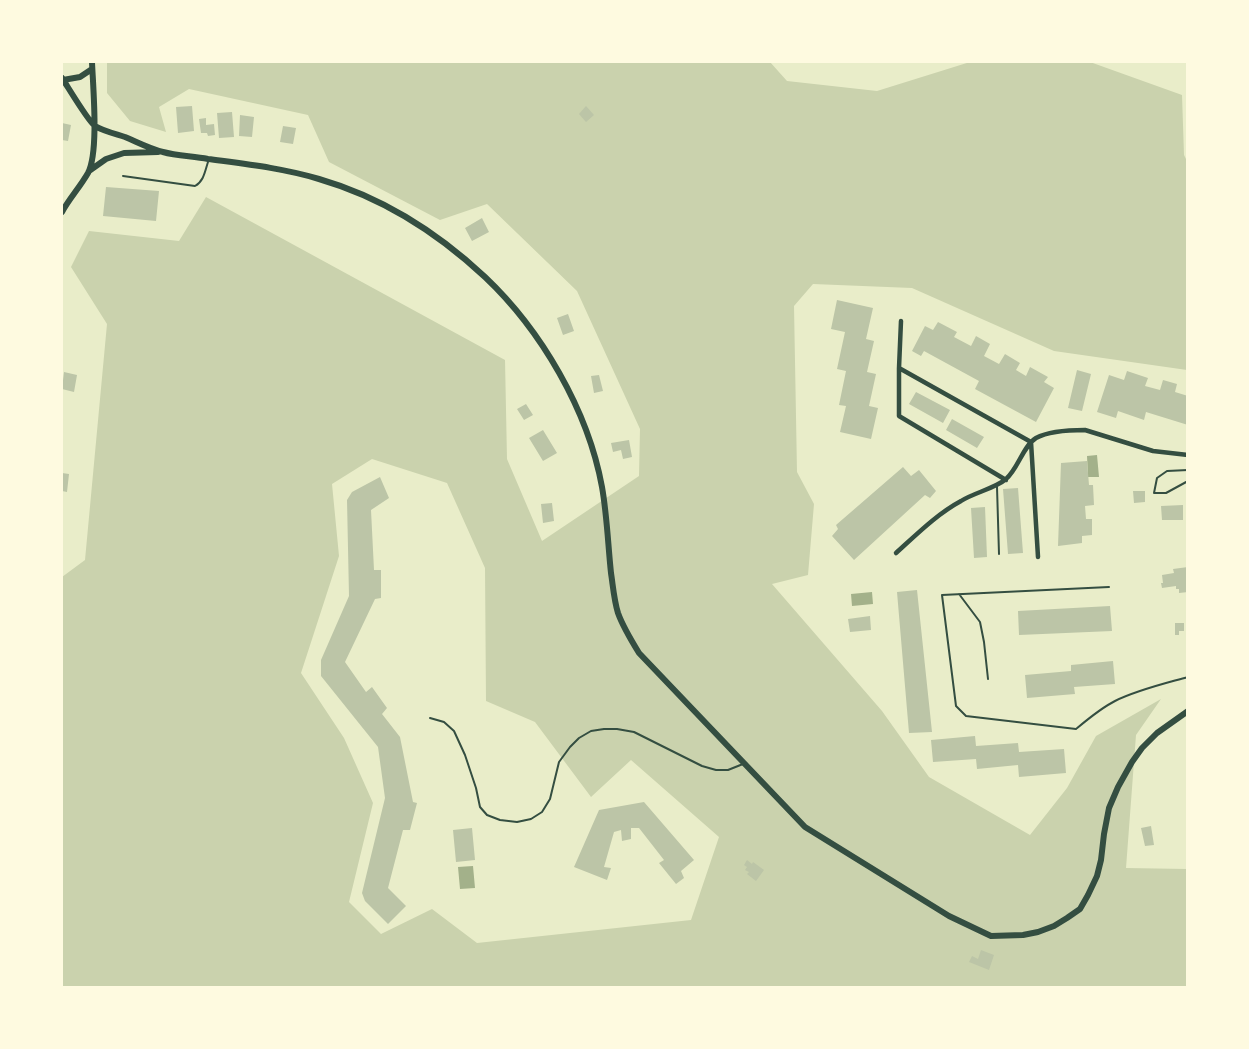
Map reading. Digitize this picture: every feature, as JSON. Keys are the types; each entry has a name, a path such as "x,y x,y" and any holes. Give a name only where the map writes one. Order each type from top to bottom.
{"street":[{"path":"89,172 93,155 94,125 92,62"},
{"path":"92,69 80,77 62,79 94,125 163,152"},
{"path":"62,212 89,172 106,159 124,153 163,152 281,169 320,179 380,203 436,237 478,271 529,327 573,401 589,441 602,488 614,598 625,629 639,653 806,827 950,916 991,936 1007,937 1038,932 1054,926 1080,909 1097,876 1109,808 1118,787 1142,748 1157,733 1188,711"},
{"path":"901,321 899,416 1006,480"},
{"path":"899,368 1031,442"},
{"path":"896,553 945,510 1006,480 1031,442 1037,438 1074,430 1085,430 1153,451 1188,455"},
{"path":"1031,442 1038,557"}],"lane":[{"path":"123,176 195,186 204,177 209,159"},
{"path":"1188,470 1167,471 1157,478 1154,493 1166,493 1188,481"},
{"path":"996,484 999,554"},
{"path":"1109,587 942,595 956,706 966,716 1076,729 1114,701 1188,677"},
{"path":"959,594 980,622 988,679"},
{"path":"430,718 444,722 454,731 465,755 480,807 487,815 500,820 517,822 531,819 542,812 550,799 559,762 579,738 591,731 617,729 634,732 702,766 716,770 728,770 745,764"}],"shaded area":[{"path":"107,62 770,62 787,81 877,91 970,62 1090,62 1182,95 1184,155 1188,163 1187,370 1054,351 912,288 813,284 794,306 797,472 814,504 808,575 772,584 882,711 929,777 1030,835 1067,788 1096,736 1161,699 1136,735 1126,868 1187,869 1187,987 62,987 62,577 85,560 107,324 71,267 89,231 179,241 206,197 505,360 507,459 542,541 639,476 640,429 577,291 487,204 440,220 329,162 308,115 189,89 159,107 166,132 130,121 107,93","holes":["372,459 447,483 485,568 486,701 535,722 591,797 631,760 719,837 691,920 477,943 432,909 381,934 349,902 373,803 344,738 301,673 339,556 332,484"]},
{"path":"1097,455 1099,477 1088,477 1087,456"},
{"path":"872,592 873,604 852,606 851,594"},
{"path":"473,866 475,888 460,889 458,867"}],"building":[{"path":"192,106 194,131 178,133 176,107"},
{"path":"586,106 594,115 586,122 579,114"},
{"path":"232,112 234,137 219,138 217,113"},
{"path":"240,115 254,117 252,137 239,136"},
{"path":"206,118 206,125 214,124 215,135 208,136 207,133 201,133 199,119"},
{"path":"62,123 71,125 68,141 62,140"},
{"path":"283,126 296,128 293,144 280,142"},
{"path":"106,187 159,191 156,221 103,216"},
{"path":"482,218 489,232 472,241 465,228"},
{"path":"837,300 873,308 866,339 874,341 867,372 876,374 869,406 878,408 871,439 840,432 846,406 839,405 846,371 837,369 845,332 831,329"},
{"path":"568,314 574,331 563,335 557,318"},
{"path":"938,322 957,332 954,337 971,346 976,336 990,344 984,356 999,364 1005,354 1020,363 1016,370 1026,376 1030,367 1048,377 1044,382 1054,388 1036,422 975,389 979,381 924,351 921,356 912,351 925,326 933,330"},
{"path":"1077,370 1091,374 1082,411 1068,408"},
{"path":"1127,371 1148,378 1145,386 1160,390 1163,380 1177,384 1175,392 1188,396 1188,425 1146,412 1144,420 1118,411 1116,418 1097,412 1109,375 1124,380"},
{"path":"64,372 77,375 74,392 62,389"},
{"path":"599,375 603,391 594,393 591,376"},
{"path":"916,392 950,410 943,423 909,404"},
{"path":"526,404 533,415 524,420 517,409"},
{"path":"952,419 984,437 977,448 946,430"},
{"path":"543,430 557,453 543,461 529,438"},
{"path":"629,440 632,457 623,459 621,450 613,452 611,443"},
{"path":"1087,461 1089,485 1093,485 1094,505 1085,506 1086,519 1092,519 1092,535 1082,536 1082,543 1058,546 1061,463"},
{"path":"903,467 911,476 919,470 936,491 930,498 925,495 854,560 832,536 838,529 836,525"},
{"path":"62,473 69,474 67,492 62,491"},
{"path":"380,477 389,498 371,510 374,570 381,570 381,598 375,599 345,662 366,692 372,687 387,708 382,714 400,737 413,802 417,803 410,830 403,830 388,888 406,906 388,924 365,901 362,893 385,798 378,747 321,676 321,660 349,596 347,500 352,492"},
{"path":"1018,488 1023,553 1008,554 1003,489"},
{"path":"1133,491 1145,491 1145,502 1134,503"},
{"path":"552,503 554,521 543,523 541,504"},
{"path":"1183,505 1183,520 1162,520 1161,506"},
{"path":"985,507 987,557 974,558 971,508"},
{"path":"1188,567 1188,592 1179,593 1176,586 1162,588 1162,575 1174,573 1173,569"},
{"path":"917,590 932,732 909,733 897,592"},
{"path":"1110,606 1112,631 1019,635 1018,611"},
{"path":"870,616 871,630 850,632 848,619"},
{"path":"1175,623 1184,623 1184,631 1179,631 1179,635 1175,635"},
{"path":"1113,661 1115,684 1074,687 1075,694 1027,698 1025,675 1071,671 1071,665"},
{"path":"975,736 976,746 1018,743 1019,752 1064,749 1066,773 1019,777 1018,765 977,769 976,759 933,762 931,740"},
{"path":"644,802 694,860 681,871 684,878 676,884 659,863 664,860 639,828 631,828 631,839 622,841 621,830 614,832 604,867 611,868 607,880 574,867 599,810"},
{"path":"1151,826 1154,845 1145,846 1141,828"},
{"path":"472,828 475,860 456,862 453,830"},
{"path":"747,860 764,870 756,881 745,870 747,867 744,865"},
{"path":"981,950 994,955 989,970 969,962 972,956 978,959"}]}
